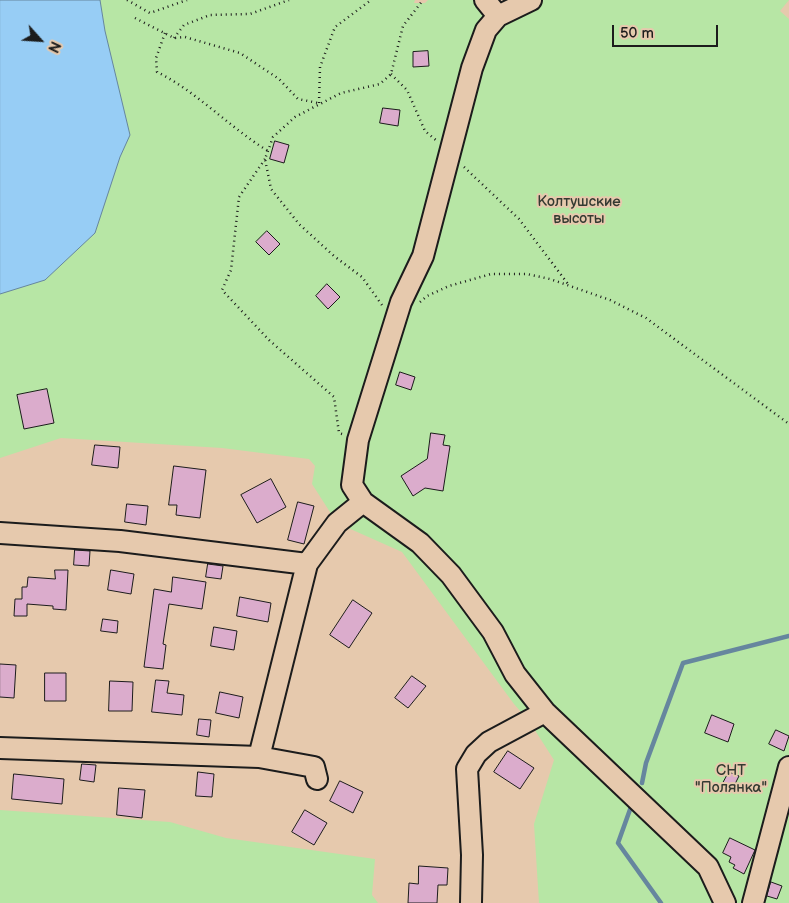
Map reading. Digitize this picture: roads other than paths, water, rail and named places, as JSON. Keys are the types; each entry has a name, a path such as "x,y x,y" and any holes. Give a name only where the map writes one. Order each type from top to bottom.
{"street":[{"path":"484,0 498,16"},
{"path":"531,0 498,16 486,30 472,68 423,256 401,302 358,440 352,485 363,502 420,543 452,574 494,632 515,674 545,712 708,867 725,903"},
{"path":"259,757 307,564 337,523 363,502"},
{"path":"0,534 120,541 307,564"},
{"path":"471,903 472,855 467,769 476,754 489,742 545,712"},
{"path":"0,748 259,757 314,767 317,779"},
{"path":"753,903 789,767"}],"water":[{"path":"0,0 100,0 105,31 130,135 120,157 95,233 45,280 0,294"}],"waterway":[{"path":"642,783 646,763 683,663 789,636"},
{"path":"632,804 618,843 661,903"}],"park label":[{"name":"Колтушские высоты","path":"579,210"},
{"name":"СНТ \"Полянка\"","path":"731,780"}]}
